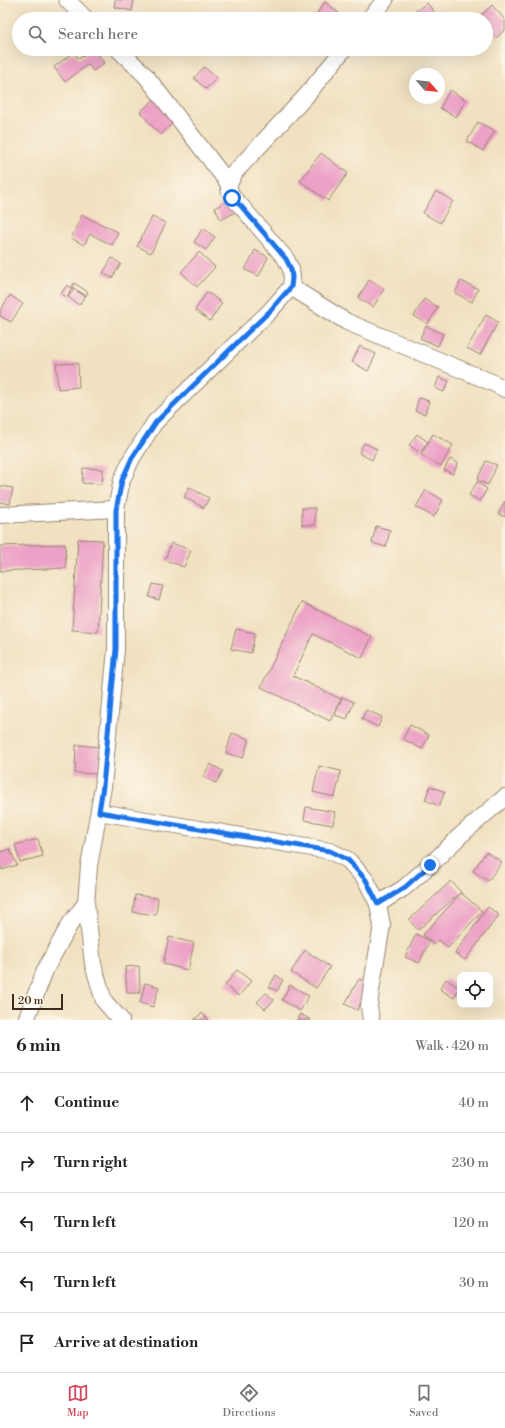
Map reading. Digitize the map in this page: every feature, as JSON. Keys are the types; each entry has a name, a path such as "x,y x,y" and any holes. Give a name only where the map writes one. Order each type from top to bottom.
{"street":[{"path":"67,0 79,12"},
{"path":"374,12 385,0"},
{"path":"125,56 146,76 229,184"},
{"path":"121,1020 104,1000 93,964 86,904 89,866 103,786 116,649 116,510 122,480 132,458 156,422 270,311 291,287 291,269 286,259 241,206 232,198 229,190 229,184 235,172 306,96 338,56"},
{"path":"291,287 347,322 491,382 505,390"},
{"path":"0,515 116,510"},
{"path":"378,904 404,888 461,835 505,797"},
{"path":"99,812 330,851 348,860 366,880 378,904 382,925 369,1006 371,1020"},
{"path":"26,1020 46,968 70,924 86,904"}],"building":[{"path":"115,0 134,0 132,11 114,7"},
{"path":"325,2 337,12 318,12"},
{"path":"427,3 434,12 414,12"},
{"path":"492,5 505,20 505,30 496,38 493,35 493,12 484,12"},
{"path":"69,56 77,56 79,59 83,56 99,56 104,63 93,71 88,64 65,82 54,67"},
{"path":"204,67 217,78 206,89 194,78"},
{"path":"450,90 466,100 456,117 440,108 442,104 445,104 445,99"},
{"path":"158,96 178,118 160,135 140,112"},
{"path":"478,122 495,131 483,151 467,141"},
{"path":"321,153 348,173 328,201 300,181"},
{"path":"436,191 453,201 440,223 423,213"},
{"path":"230,199 237,211 221,220 215,208"},
{"path":"82,215 118,232 112,245 90,234 84,245 71,238"},
{"path":"152,217 166,223 151,253 137,246"},
{"path":"203,228 215,237 206,250 194,242"},
{"path":"255,250 268,257 259,276 245,270"},
{"path":"199,252 215,267 197,287 181,272"},
{"path":"112,258 121,264 112,278 103,273"},
{"path":"369,280 384,289 373,307 358,298"},
{"path":"461,281 478,289 472,302 455,293"},
{"path":"74,283 88,292 86,296 72,287"},
{"path":"67,285 72,288 67,297 61,294"},
{"path":"74,289 85,296 79,305 68,297"},
{"path":"207,292 222,303 210,321 195,310"},
{"path":"10,295 23,304 11,322 0,316 0,311"},
{"path":"424,299 438,307 428,324 414,316"},
{"path":"486,315 498,322 480,355 467,348"},
{"path":"426,326 443,334 438,346 420,338"},
{"path":"360,346 376,354 368,371 352,362"},
{"path":"78,363 79,387 58,389 56,364"},
{"path":"439,377 449,381 444,392 435,388"},
{"path":"419,398 429,401 425,414 415,411"},
{"path":"417,434 428,442 420,453 409,445"},
{"path":"433,434 453,445 441,466 421,455"},
{"path":"364,443 377,449 372,460 359,453"},
{"path":"450,459 458,463 453,474 444,470"},
{"path":"486,461 497,465 488,485 477,480"},
{"path":"83,468 103,469 102,484 82,483"},
{"path":"477,482 487,489 480,501 469,495"},
{"path":"0,486 13,488 10,504 0,502"},
{"path":"189,487 209,498 204,508 184,497"},
{"path":"426,490 443,500 434,517 416,507"},
{"path":"505,501 505,517 498,514"},
{"path":"302,508 315,508 315,525 302,525"},
{"path":"376,526 390,530 386,547 372,543"},
{"path":"78,539 103,540 98,632 72,630"},
{"path":"171,543 191,550 184,567 165,560"},
{"path":"65,544 66,568 0,571 0,546"},
{"path":"153,584 163,586 159,600 149,597"},
{"path":"302,602 372,637 362,658 313,634 293,676 341,699 330,721 261,687"},
{"path":"236,629 255,633 251,653 231,649"},
{"path":"342,697 354,702 347,719 335,715"},
{"path":"366,710 382,717 378,727 362,719"},
{"path":"410,725 429,735 422,749 403,739"},
{"path":"232,733 249,739 243,758 226,753"},
{"path":"76,745 101,747 100,774 75,773"},
{"path":"210,764 223,771 216,783 203,777"},
{"path":"319,766 341,771 335,797 313,792"},
{"path":"430,786 445,792 439,806 425,800"},
{"path":"306,807 335,812 333,825 304,820"},
{"path":"38,839 43,856 20,862 15,845"},
{"path":"10,849 17,865 2,870 0,864 0,852"},
{"path":"486,852 502,862 488,881 473,871"},
{"path":"451,881 461,892 418,930 409,920"},
{"path":"461,893 482,911 448,948 439,940 434,945 423,935"},
{"path":"135,895 158,898 156,915 133,912"},
{"path":"488,907 499,915 465,960 455,953"},
{"path":"416,934 430,941 419,963 405,957"},
{"path":"169,937 194,943 188,970 163,964"},
{"path":"305,950 330,967 316,988 291,972"},
{"path":"139,966 140,993 127,993 125,967"},
{"path":"237,970 251,981 239,996 225,985"},
{"path":"276,975 283,980 277,991 269,987"},
{"path":"359,979 371,985 357,1010 345,1004"},
{"path":"446,979 457,987 457,992 454,998 440,989"},
{"path":"145,983 159,987 153,1007 140,1003"},
{"path":"290,985 309,996 300,1011 282,1000"},
{"path":"266,993 274,1000 265,1009 257,1002"},
{"path":"202,1013 209,1020 194,1020"},
{"path":"300,1014 311,1020 297,1020"}],"route":[{"path":"232,198 241,206 286,259 291,269 291,287 270,311 156,422 132,458 122,480 116,510 116,649 103,786 99,812 330,851 348,860 366,880 378,904 404,888 430,865"}]}
